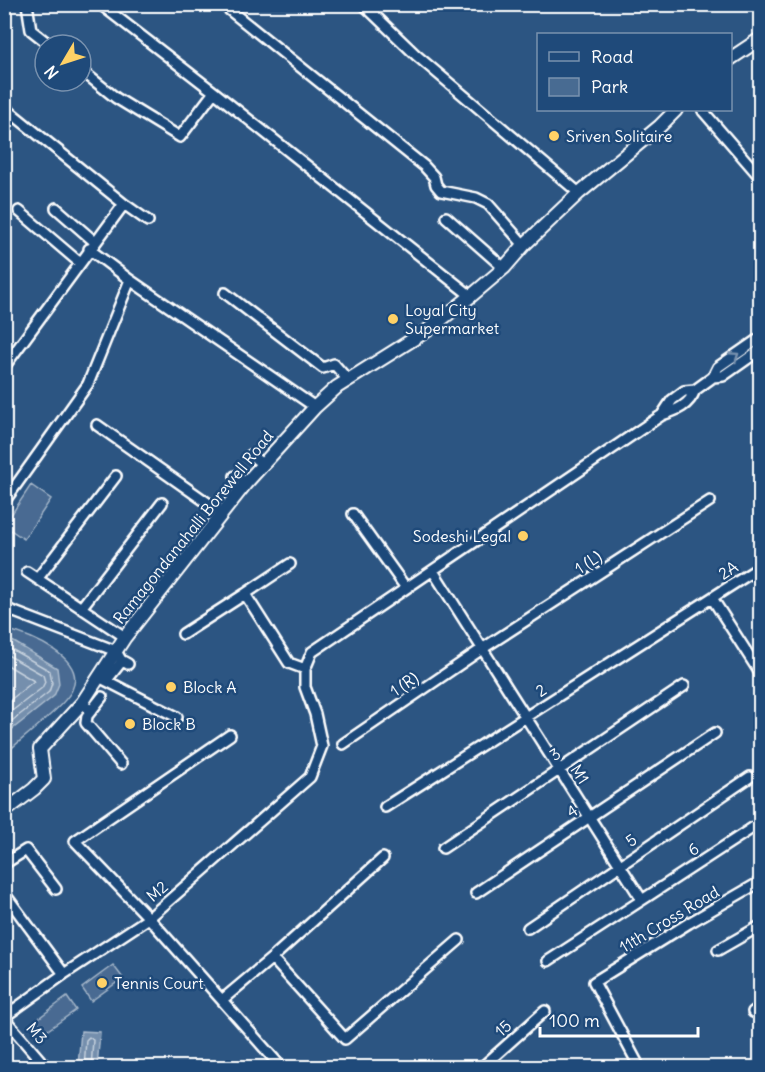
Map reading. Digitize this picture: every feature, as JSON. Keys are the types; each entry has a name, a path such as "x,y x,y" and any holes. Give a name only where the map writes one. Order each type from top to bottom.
{"street":[{"path":"27,4 31,30 35,33"},
{"path":"100,4 471,296"},
{"path":"222,4 424,166 434,177 441,191 476,198 488,204 524,245"},
{"path":"363,4 416,55 579,193"},
{"path":"732,58 760,39"},
{"path":"93,80 116,98 180,137 214,92"},
{"path":"4,106 148,221"},
{"name":"Ramagondanahalli Borewell Road","path":"4,812 44,779 40,749 99,695 103,679 122,659 125,637 222,513 240,480 262,464 315,406 337,387 428,330 471,296 504,268 524,245 579,193 675,111"},
{"path":"703,111 760,177"},
{"path":"4,367 124,204"},
{"path":"56,208 92,246 130,280 315,406"},
{"path":"19,211 80,263"},
{"path":"446,217 504,268"},
{"path":"4,501 88,384 130,280"},
{"path":"225,292 323,368 334,364 348,380"},
{"path":"245,594 289,663 305,669 312,652 662,415 679,410 691,400 695,390 713,377 718,367 760,338"},
{"path":"713,377 723,376 760,350"},
{"path":"97,425 222,513"},
{"path":"252,455 262,464"},
{"path":"38,578 116,476"},
{"name":"1 (L)","path":"482,649 710,501"},
{"path":"81,608 162,503"},
{"path":"353,514 406,588"},
{"path":"183,634 291,564"},
{"name":"2A","path":"712,598 760,567"},
{"name":"M1","path":"433,571 642,900"},
{"path":"27,572 125,637"},
{"path":"712,598 760,673"},
{"name":"2","path":"385,807 712,598"},
{"path":"4,608 122,659"},
{"name":"1 (R)","path":"343,744 482,649"},
{"name":"M2","path":"282,1068 149,918 310,777 322,746 315,714 304,687 305,669"},
{"path":"103,679 177,717"},
{"name":"3","path":"442,848 684,686"},
{"path":"87,707 86,723 121,764"},
{"name":"4","path":"476,893 715,733"},
{"path":"4,1018 149,918 75,841 230,735"},
{"name":"5","path":"528,928 750,777"},
{"name":"6","path":"642,900 760,823"},
{"path":"4,864 26,850 56,889"},
{"path":"222,1000 383,858"},
{"name":"11th Cross Road","path":"640,1068 594,982 760,882"},
{"path":"4,893 64,975"},
{"path":"548,961 642,900"},
{"path":"718,950 760,926"},
{"path":"272,958 345,1039 459,940"},
{"name":"15","path":"481,1068 545,1011"},
{"name":"M3","path":"4,1018 45,1067"}],"green space":[{"path":"31,485 51,499 24,539 5,524"},
{"path":"5,629 27,636 53,649 72,667 75,678 72,690 61,705 5,754"},
{"name":"Tennis Court","path":"113,965 123,978 91,1001 82,988"},
{"name":"Tennis Court","path":"67,997 76,1010 45,1032 36,1020"}],"water":[{"path":"5,639 57,668 59,684 54,696 5,735"},
{"path":"81,1031 100,1032 97,1067 78,1066"}],"place":[{"name":"Sriven Solitaire","path":"554,136"},
{"name":"Loyal City Supermarket","path":"393,319"},
{"name":"Sodeshi Legal","path":"523,536"},
{"name":"Block A","path":"171,687"},
{"name":"Block B","path":"130,724"},
{"name":"Tennis Court","path":"102,983"}]}
